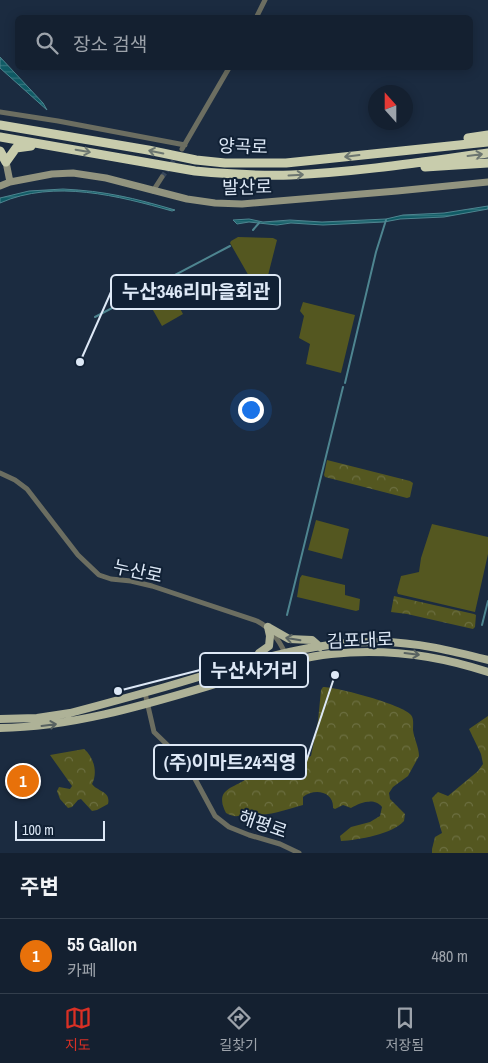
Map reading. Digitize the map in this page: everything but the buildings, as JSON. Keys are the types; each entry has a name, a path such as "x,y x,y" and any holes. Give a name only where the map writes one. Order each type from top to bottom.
{"highway":[{"name":"양곡로","path":"0,125 196,160 225,163 286,163 377,152 488,142"},
{"path":"377,152 488,135"},
{"name":"양곡로","path":"0,137 195,171 227,174 289,175 345,172 488,154"},
{"path":"6,162 12,152 21,147 63,148"},
{"path":"0,151 6,162"},
{"path":"345,172 488,163"}],"main road":[{"path":"268,628 289,639 312,640 320,647"},
{"path":"254,661 259,653 269,646 270,636 268,628"},
{"name":"김포대로","path":"0,719 37,718 70,713 254,661 320,647 381,642 447,650 488,660"},
{"name":"김포대로","path":"0,728 59,723 148,703 289,663 330,654 374,651 430,657 464,664 488,672"},
{"path":"181,682 184,693"}],"street":[{"path":"258,15 265,0"},
{"path":"0,112 58,121 184,147 227,70"},
{"path":"6,162 10,182"},
{"name":"발산로","path":"0,186 10,182 52,174 73,173 106,178 153,191 202,201 242,204 488,182"},
{"path":"153,191 162,177"},
{"name":"누산로","path":"0,474 15,480 27,490 78,554 99,575 152,586 257,621 268,628 286,653 289,663"},
{"name":"해평로","path":"145,693 154,732 188,764 208,805 220,821 241,832 280,844 299,853"}],"green space":[{"path":"238,237 273,238 277,240 262,299 230,243"},
{"path":"165,284 183,314 162,326 145,296"},
{"path":"303,302 355,315 341,373 306,364 310,344 299,338 304,316 300,311"},
{"path":"327,460 410,481 413,483 410,497 407,498 325,477"},
{"path":"316,520 349,529 342,559 308,550"},
{"path":"432,524 488,537 488,554 475,612 398,594 401,576 419,572 421,558"},
{"path":"302,575 345,585 345,595 360,599 359,610 356,611 297,597"},
{"path":"394,596 474,614 476,615 475,627 473,629 391,612"},
{"path":"323,687 355,693 384,702 396,706 411,715 419,756 408,776 393,787 389,793 390,799 405,814 404,821 399,826 384,833 366,838 341,841 340,836 351,827 370,822 380,816 382,807 375,802 371,802 351,808 343,805 335,809 327,795 318,792 307,794 303,797 303,805 274,813 259,814 247,811 237,816 226,813 222,799 223,794 248,778 243,763 253,761 271,774 292,762 311,756"},
{"path":"488,716 488,853 432,853 435,837 442,833 432,798 438,792 448,796 478,771 483,764 481,754 469,729"},
{"path":"84,749 94,765 95,775 92,784 108,797 108,804 92,811 81,799 68,808 60,799 57,791 59,787 70,789 72,786 50,755"}],"shaded area":[{"path":"0,57 43,103 47,110 0,68"},
{"path":"63,189 92,191 119,196 175,210 172,211 130,200 86,192 64,191 42,192 0,203 0,198 29,191"},
{"path":"488,206 488,209 444,217 400,219 384,222 323,225 291,223 277,225 249,222 237,224 233,220 322,222 386,219 403,215 444,213"}],"waterway":[{"path":"345,383 376,252 386,220"},
{"path":"253,230 259,223"},
{"path":"95,317 230,246"},
{"path":"287,615 343,387"},
{"path":"482,625 488,601"}],"tunnel":[{"path":"162,177 178,155"}],"place":[{"name":"누산346리마을회관","path":"80,362"},
{"name":"(주)이마트24직영","path":"335,675"},
{"name":"누산사거리","path":"118,691"},
{"name":"55 Gallon","path":"23,781"}]}
